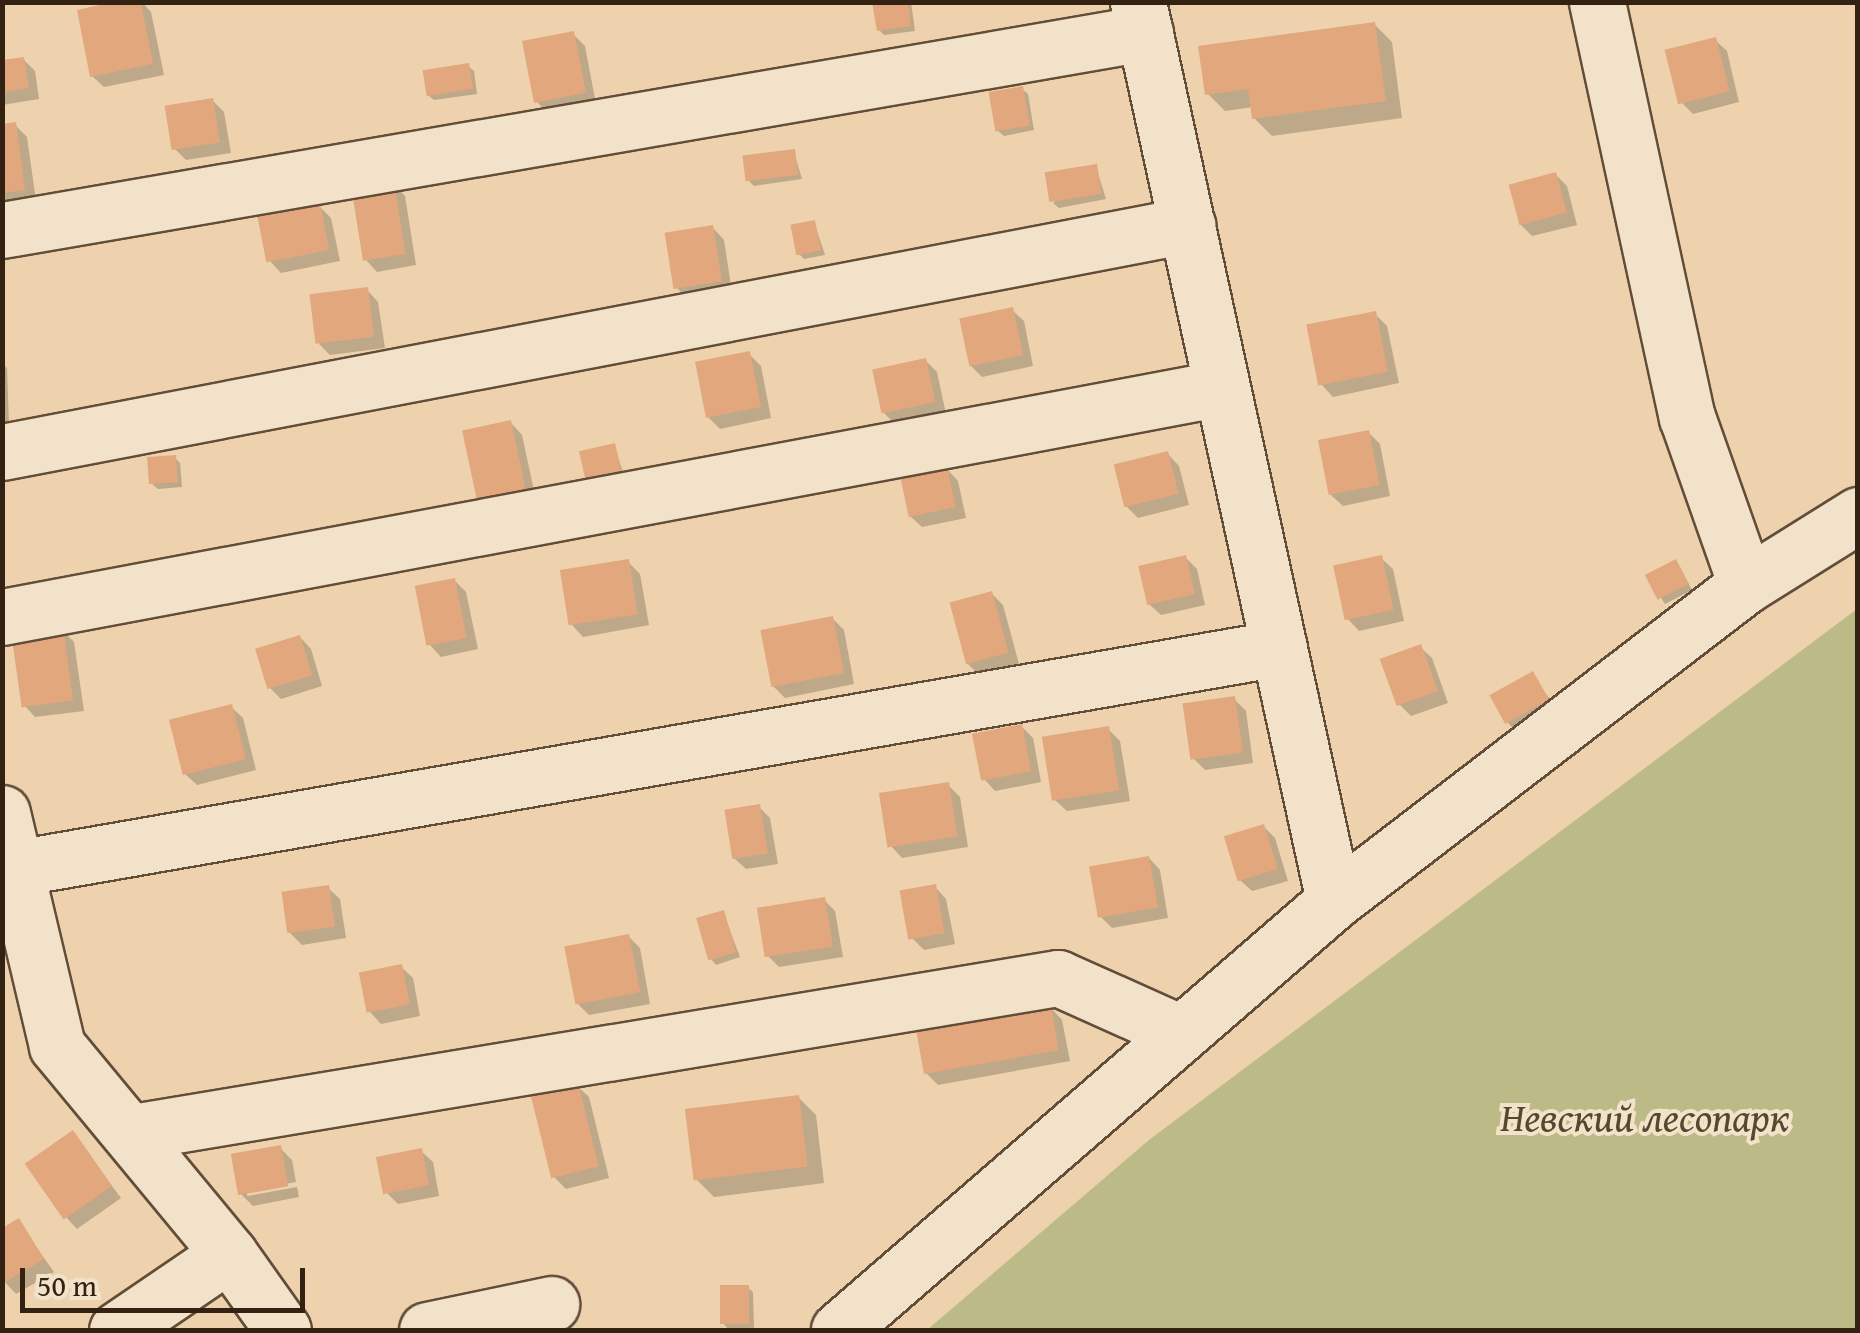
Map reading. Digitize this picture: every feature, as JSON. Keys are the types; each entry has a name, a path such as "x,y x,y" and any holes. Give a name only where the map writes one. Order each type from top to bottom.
{"street":[{"path":"1597,2 1687,417 1746,584"},
{"path":"2,230 1141,18 1334,901"},
{"path":"2,452 1187,226"},
{"path":"2,617 1222,388"},
{"path":"840,1330 1334,901 1746,584 1858,515"},
{"path":"16,868 1279,648"},
{"path":"2,813 57,1046 133,1132 283,1330"},
{"path":"133,1132 1058,978 1180,1032"},
{"path":"117,1330 229,1254"},
{"path":"428,1330 551,1304"}],"green space":[{"name":"Невский лесопарк","path":"1857,609 1857,1330 927,1330 1149,1140"}],"building":[{"path":"113,2 141,2 153,64 90,77 77,10"},
{"path":"872,2 908,2 911,26 877,31"},
{"path":"1375,22 1386,101 1252,119 1248,89 1205,95 1198,46"},
{"path":"574,31 586,93 534,103 522,41"},
{"path":"1716,37 1730,91 1678,104 1665,50"},
{"path":"24,57 29,88 2,92 2,60"},
{"path":"469,63 473,89 427,96 423,70"},
{"path":"1023,86 1030,125 995,131 989,92"},
{"path":"213,98 220,142 172,150 165,106"},
{"path":"16,122 25,190 2,193 2,124"},
{"path":"795,149 798,175 746,181 742,155"},
{"path":"1097,164 1102,194 1049,202 1045,172"},
{"path":"1556,172 1567,213 1520,225 1509,185"},
{"path":"394,182 405,254 363,261 352,189"},
{"path":"320,203 329,250 266,262 257,215"},
{"path":"815,220 821,250 796,255 790,225"},
{"path":"713,225 722,281 674,289 665,233"},
{"path":"368,287 374,337 316,344 309,294"},
{"path":"1013,307 1023,355 969,366 959,318"},
{"path":"1376,311 1388,372 1318,385 1306,325"},
{"path":"750,351 761,407 706,418 695,362"},
{"path":"926,358 935,402 882,413 872,369"},
{"path":"511,420 526,489 477,500 462,430"},
{"path":"1369,430 1380,485 1329,495 1318,440"},
{"path":"615,443 623,478 587,486 579,451"},
{"path":"1168,451 1179,494 1124,507 1114,465"},
{"path":"176,455 178,482 149,484 147,457"},
{"path":"947,466 956,507 909,517 900,476"},
{"path":"1186,555 1195,594 1147,605 1138,566"},
{"path":"1382,555 1394,610 1345,620 1333,565"},
{"path":"629,559 638,614 569,625 560,570"},
{"path":"1676,559 1689,584 1658,600 1645,575"},
{"path":"455,578 467,638 426,646 415,586"},
{"path":"992,591 1009,653 966,664 949,602"},
{"path":"833,616 844,673 771,687 760,630"},
{"path":"63,628 73,700 22,708 12,635"},
{"path":"300,635 312,675 267,689 255,649"},
{"path":"1421,644 1438,691 1397,706 1380,659"},
{"path":"1533,671 1549,700 1505,724 1489,695"},
{"path":"1235,696 1243,752 1190,760 1183,703"},
{"path":"232,704 246,759 183,775 169,720"},
{"path":"1022,724 1031,771 981,781 972,734"},
{"path":"1109,726 1119,790 1052,801 1042,737"},
{"path":"949,782 958,836 887,847 879,793"},
{"path":"760,804 768,853 732,859 724,810"},
{"path":"1264,824 1278,869 1238,881 1224,836"},
{"path":"1149,856 1158,907 1098,918 1089,867"},
{"path":"936,884 945,933 908,940 900,890"},
{"path":"329,885 335,927 287,933 281,892"},
{"path":"825,897 833,946 765,957 757,908"},
{"path":"724,910 736,952 708,960 696,918"},
{"path":"629,934 640,992 575,1005 564,947"},
{"path":"402,964 410,1004 367,1013 359,972"},
{"path":"1051,1006 1059,1050 924,1074 916,1030"},
{"path":"578,1083 599,1166 551,1178 530,1095"},
{"path":"799,1095 808,1166 694,1180 685,1109"},
{"path":"73,1130 112,1186 64,1220 25,1164"},
{"path":"281,1145 288,1186 238,1195 231,1154"},
{"path":"422,1148 429,1185 383,1194 376,1157"},
{"path":"19,1218 44,1259 2,1284 2,1228"},
{"path":"720,1285 749,1285 749,1324 720,1324"}]}
